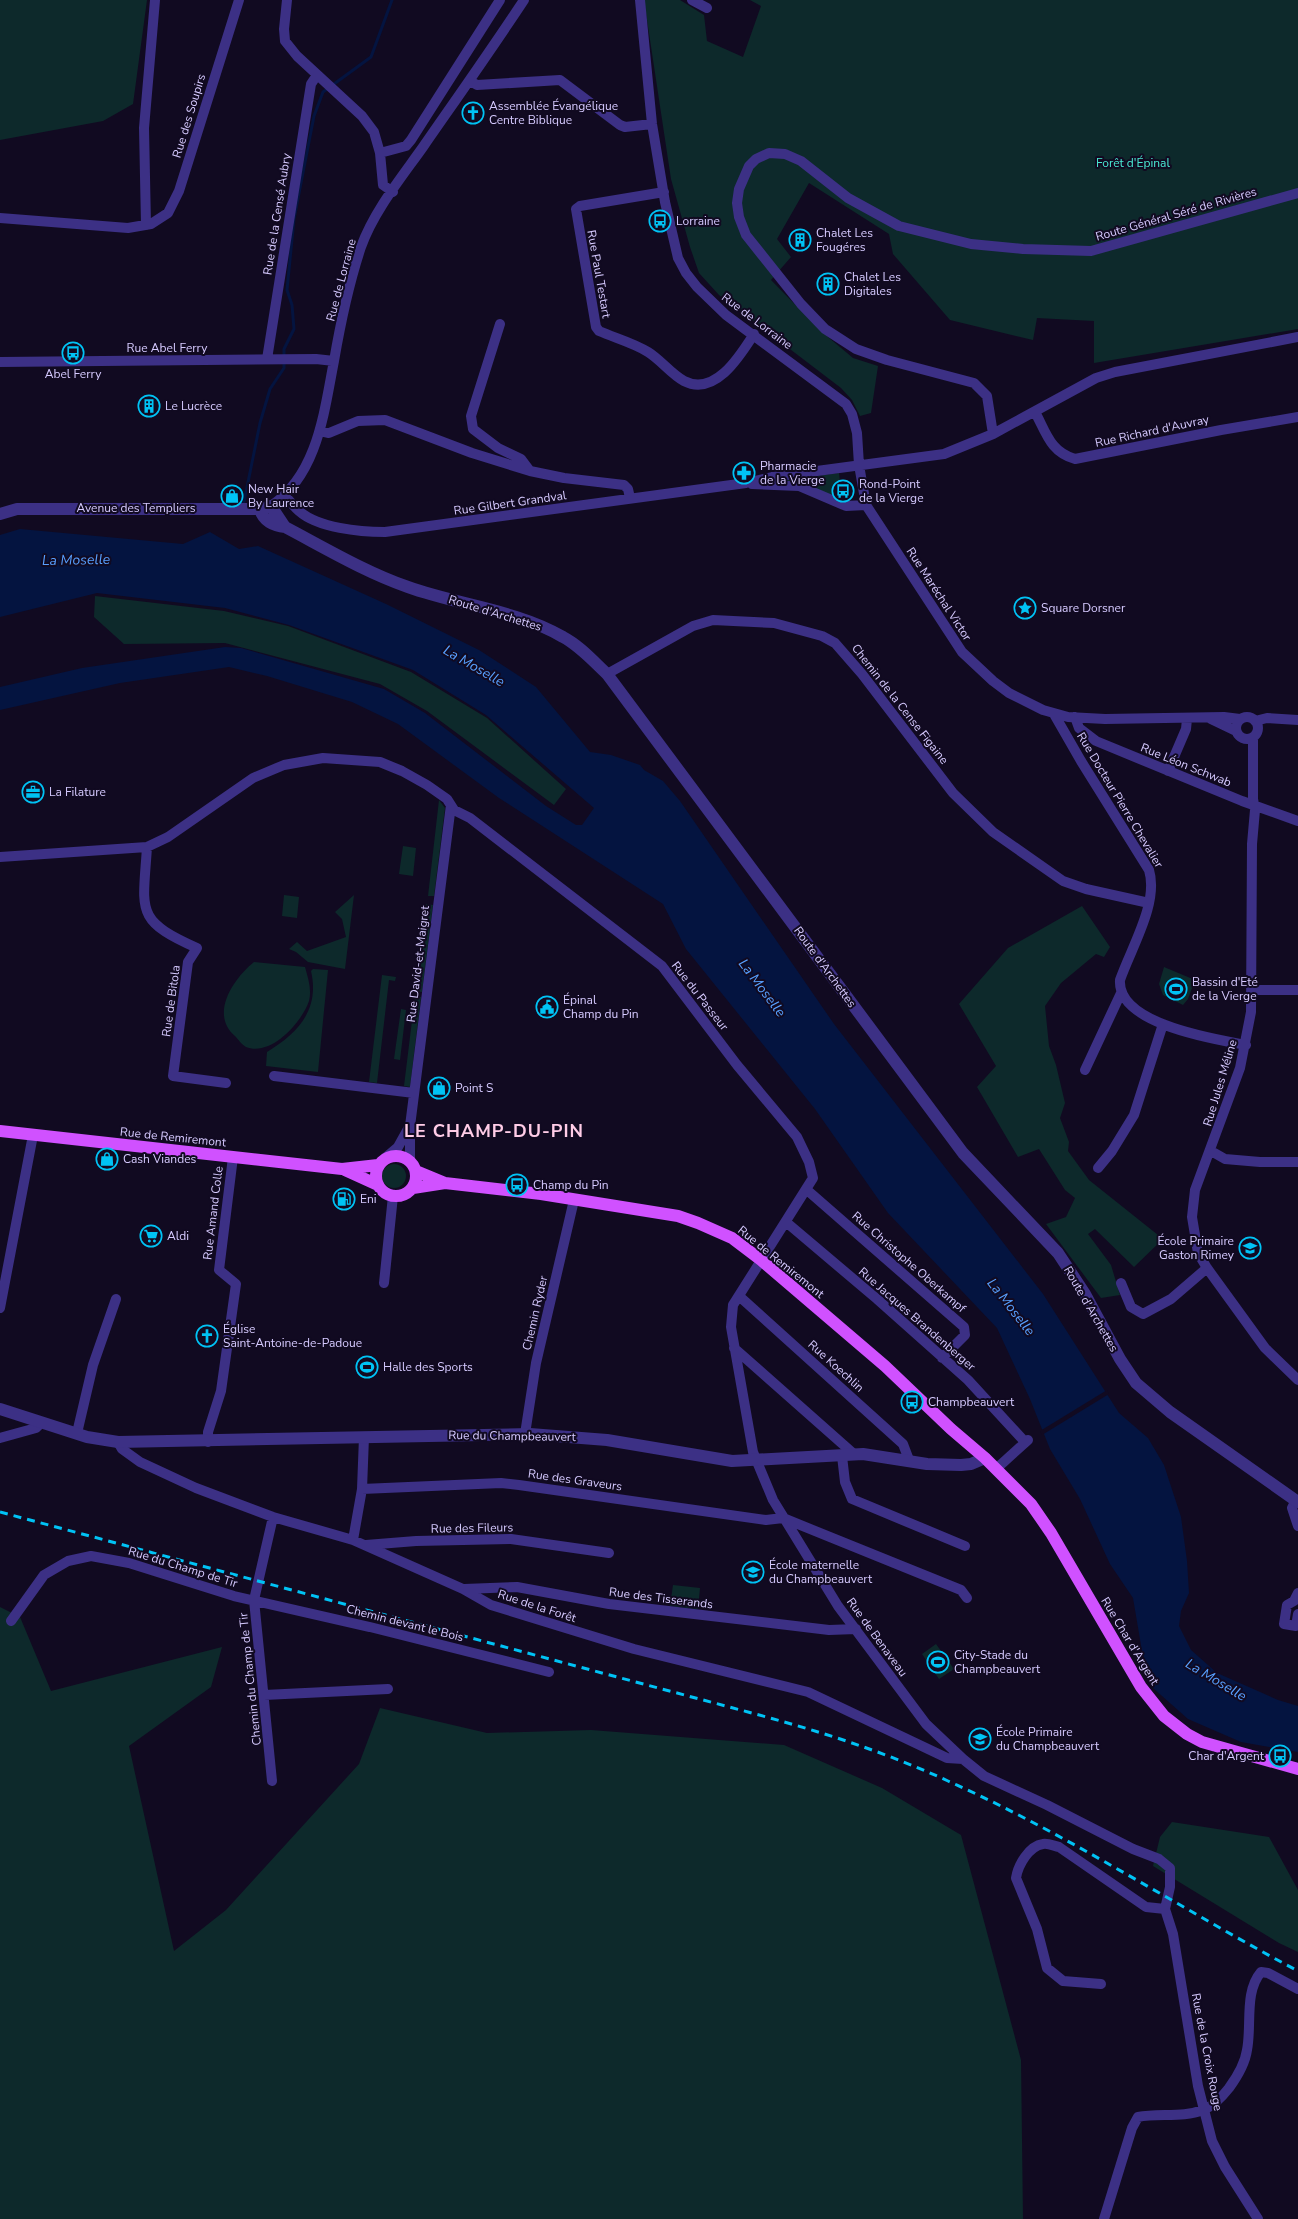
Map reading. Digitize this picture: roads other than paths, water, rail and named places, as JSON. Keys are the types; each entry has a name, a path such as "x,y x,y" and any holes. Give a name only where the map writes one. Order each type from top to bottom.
{"main road":[{"name":"Rue de Remiremont","path":"0,1131 342,1169 382,1162"},
{"path":"395,1155 404,1157 413,1166 416,1178 412,1188 401,1196 384,1193 378,1185 375,1174 382,1162 395,1155"},
{"name":"Rue de Remiremont","path":"413,1166 445,1183"},
{"name":"Rue de Remiremont","path":"342,1169 378,1185"},
{"name":"Rue de Remiremont","path":"412,1188 445,1183 678,1216 732,1238 761,1260 885,1366 951,1429 985,1458 1030,1504"},
{"name":"Rue Char d'Argent","path":"1030,1504 1051,1533 1141,1688 1164,1716 1187,1734 1202,1742 1298,1769"}],"street":[{"path":"146,225 144,128 155,0"},
{"name":"Rue des Soupirs","path":"0,218 128,228 151,224 168,213 179,191 239,0"},
{"path":"287,0 284,29 285,41 316,75 362,116 374,132 380,153 383,185 393,192"},
{"path":"380,153 406,146 411,140 500,0"},
{"name":"Rue de Lorraine","path":"266,508 286,497 305,467 320,431 334,361 361,247 369,228 524,0"},
{"name":"Rue de Lorraine","path":"640,0 652,124 678,258 686,273 716,305 846,404 852,414 857,433 859,465"},
{"path":"692,0 707,8"},
{"name":"Rue de la Censé Aubry","path":"267,359 311,84 316,75"},
{"path":"470,81 477,85 560,80 620,125 625,127 652,124"},
{"name":"Route Général Séré de Rivières","path":"993,434 987,396 974,383 886,360 856,349 825,329 801,304 746,235 739,217 737,203 739,189 749,166 756,159 769,153 785,154 801,161 848,198 899,226 971,244 1023,249 1091,251 1298,193"},
{"name":"Rue Paul Testart","path":"664,192 580,206 576,210 596,327 599,331 648,352 684,381 695,385 709,383 722,376 754,334"},
{"path":"500,324 471,424 473,429 491,443 522,460 530,471"},
{"name":"Rue Gilbert Grandval","path":"286,497 300,512 317,521 366,532 385,532 944,454 993,434 1096,378 1115,372 1298,337"},
{"name":"Rue Abel Ferry","path":"0,362 267,359 334,361"},
{"name":"Rue Richard d'Auvray","path":"1035,412 1055,449 1063,456 1074,459 1298,417"},
{"path":"320,431 329,433 358,421 385,420 472,453 530,471 573,479 624,485 628,489 630,498"},
{"name":"Rue Maréchal Victor","path":"859,465 866,506 962,652 1009,693 1054,714 1075,717 1105,719 1211,719 1224,717 1240,719 1248,717 1253,732"},
{"name":"Rue Gilbert Grandval","path":"746,483 764,486 793,485 812,490 846,506 866,506"},
{"name":"Avenue des Templiers","path":"0,514 17,509 266,508"},
{"name":"Route d'Archettes","path":"266,508 285,527 371,572 408,587 521,620 564,637 584,652 607,674 963,1153 1058,1253 1085,1294 1120,1359 1136,1383 1170,1412 1297,1501"},
{"name":"Chemin de la Cense Figaine","path":"607,674 694,626 713,620 774,623 822,636 835,644 862,674 953,793 992,832 1063,881 1086,889 1149,904"},
{"name":"Rue Docteur Pierre Chevalier","path":"1054,714 1149,870 1152,881 1149,904 1122,974 1121,992 1085,1070"},
{"name":"Rue Léon Schwab","path":"1075,717 1079,728 1096,741 1168,772 1298,821"},
{"path":"1168,772 1186,729 1187,719"},
{"path":"1211,719 1236,731 1237,723 1240,719"},
{"path":"1253,732 1284,720 1298,720"},
{"name":"Rue Jules Méline","path":"1236,731 1240,738 1253,732"},
{"name":"Rue Jules Méline","path":"1253,732 1247,749 1252,754 1255,810 1252,855 1252,990 1246,1045 1240,1068 1195,1192 1192,1217 1198,1253 1206,1268 1265,1348 1298,1380"},
{"name":"Rue du Passeur","path":"147,848 168,837 253,778 284,765 330,758 380,762 402,770 428,785 447,799 454,810 470,818 662,966 737,1065 797,1137 809,1162 813,1178 761,1260"},
{"name":"Rue David-et-Maigret","path":"413,1166 410,1126 450,805"},
{"path":"0,857 147,848"},
{"name":"Rue de Bitola","path":"147,848 144,903 149,919 158,929 197,948 188,962 174,1076 226,1083"},
{"path":"1252,990 1298,990"},
{"path":"1121,992 1129,1004 1148,1018 1198,1035 1246,1045"},
{"path":"1098,1168 1116,1145 1134,1115 1163,1024"},
{"path":"274,1076 414,1093"},
{"name":"Rue David-et-Maigret","path":"382,1162 398,1147 410,1126"},
{"path":"0,1308 33,1135"},
{"path":"1211,1151 1225,1159 1260,1162 1298,1162"},
{"name":"Rue Amand Colle","path":"208,1442 208,1432 221,1391 236,1284 219,1270 233,1157"},
{"name":"Rue Christophe Oberkampf","path":"807,1190 964,1327 965,1335 942,1358"},
{"path":"384,1283 393,1196"},
{"name":"Chemin Ryder","path":"525,1434 536,1363 574,1200"},
{"name":"Rue Jacques Brandenberger","path":"786,1222 968,1380 1027,1441 996,1469"},
{"name":"Rue de Benaveau","path":"761,1260 733,1305 731,1317 734,1348 756,1460 783,1518 838,1606 926,1724 984,1776 1048,1805 1133,1849 1159,1859 1170,1868 1170,1887 1165,1909"},
{"path":"1121,1283 1131,1307 1143,1314 1171,1299 1206,1268"},
{"name":"Rue Koechlin","path":"738,1296 904,1444 909,1460"},
{"path":"77,1433 93,1365 116,1299"},
{"path":"734,1348 856,1455"},
{"name":"Rue du Champbeauvert","path":"0,1409 95,1439 118,1442 208,1442 525,1434 574,1436 716,1458 756,1460 856,1455 888,1456 927,1464 961,1465 971,1464 985,1458"},
{"path":"0,1438 36,1428 42,1422"},
{"path":"353,1540 362,1489 364,1437"},
{"name":"Rue de la Forêt","path":"118,1442 122,1449 140,1462 196,1488 273,1517 353,1540 463,1589 491,1605 634,1649 808,1692 947,1758 963,1759"},
{"path":"842,1456 845,1482 852,1499 965,1546"},
{"name":"Rue des Graveurs","path":"362,1489 501,1483 766,1520 783,1518"},
{"path":"1297,1501 1292,1508 1298,1526"},
{"name":"Chemin du Champ de Tir","path":"272,1781 254,1600 273,1517"},
{"path":"783,1518 961,1590 967,1598"},
{"name":"Rue des Fileurs","path":"366,1546 416,1541 511,1539 608,1553"},
{"name":"Rue du Champ de Tir","path":"11,1621 44,1575 68,1561 90,1556 129,1563 234,1596 254,1600"},
{"name":"Rue des Tisserands","path":"463,1589 517,1587 609,1604 829,1630 856,1629"},
{"name":"Chemin devant le Bois","path":"254,1600 548,1672"},
{"path":"1297,1600 1287,1605 1284,1624 1297,1626 1298,1614"},
{"path":"264,1695 388,1689"},
{"path":"1101,1984 1063,1981 1047,1968 1037,1929 1016,1878 1017,1871 1027,1854 1035,1847 1044,1843 1059,1847 1146,1907 1165,1909"},
{"name":"Rue de la Croix Rouge","path":"1165,1909 1173,1934 1198,2086 1212,2141 1258,2219"},
{"path":"1104,2219 1132,2128 1138,2117 1192,2114 1204,2110 1220,2099 1237,2077 1247,2052 1251,1990 1256,1978 1261,1972 1268,1972 1298,1989"}],"water":[{"name":"La Moselle","path":"20,529 183,544 210,532 239,549 258,546 386,604 479,650 536,687 590,752 611,755 640,765 644,770 663,781 680,801 834,1024 1043,1294 1119,1413 1148,1438 1164,1465 1181,1517 1189,1593 1181,1611 1179,1626 1191,1650 1217,1673 1278,1700 1298,1706 1298,1752 1241,1742 1188,1719 1153,1688 1142,1651 1133,1598 1110,1564 1080,1499 1050,1449 1030,1399 997,1328 888,1213 815,1109 686,949 663,904 499,798 398,724 352,702 267,676 229,667 120,683 0,710 0,687 82,668 225,647 241,648 384,689 425,713 546,806 576,825 582,825 594,808 486,715 413,670 289,625 225,608 97,593 0,617 0,535"}],"waterway":[{"path":"243,507 260,423 270,389 284,368 284,349 294,329 292,305 287,290 294,219 314,116 323,92 371,57 392,0"}],"railway":[{"path":"0,1512 773,1719 874,1751 924,1770 993,1802 1081,1848 1298,1971"}],"place":[{"name":"Assemblée Évangélique Centre Biblique","path":"473,113"},
{"name":"Lorraine","path":"660,221"},
{"name":"Chalet Les Fougéres","path":"800,240"},
{"name":"Chalet Les Digitales","path":"828,284"},
{"name":"Abel Ferry","path":"73,353"},
{"name":"Le Lucrèce","path":"149,406"},
{"name":"Pharmacie de la Vierge","path":"744,473"},
{"name":"Rond-Point de la Vierge","path":"843,491"},
{"name":"New Hair By Laurence","path":"232,496"},
{"name":"Square Dorsner","path":"1025,608"},
{"name":"La Filature","path":"33,792"},
{"name":"Bassin d'Eté de la Vierge","path":"1176,989"},
{"name":"Épinal Champ du Pin","path":"547,1007"},
{"name":"Point S","path":"439,1088"},
{"name":"Cash Viandes","path":"107,1159"},
{"name":"Champ du Pin","path":"517,1185"},
{"name":"Eni","path":"344,1199"},
{"name":"Aldi","path":"151,1236"},
{"name":"École Primaire Gaston Rimey","path":"1250,1248"},
{"name":"Église Saint-Antoine-de-Padoue","path":"207,1336"},
{"name":"Halle des Sports","path":"367,1367"},
{"name":"Champbeauvert","path":"912,1402"},
{"name":"École maternelle du Champbeauvert","path":"753,1572"},
{"name":"City-Stade du Champbeauvert","path":"938,1662"},
{"name":"École Primaire du Champbeauvert","path":"980,1739"},
{"name":"Char d'Argent","path":"1280,1756"}],"district":[{"name":"LE CHAMP-DU-PIN","path":"494,1131"}],"park label":[{"name":"Forêt d'Épinal","path":"1133,163"}]}
